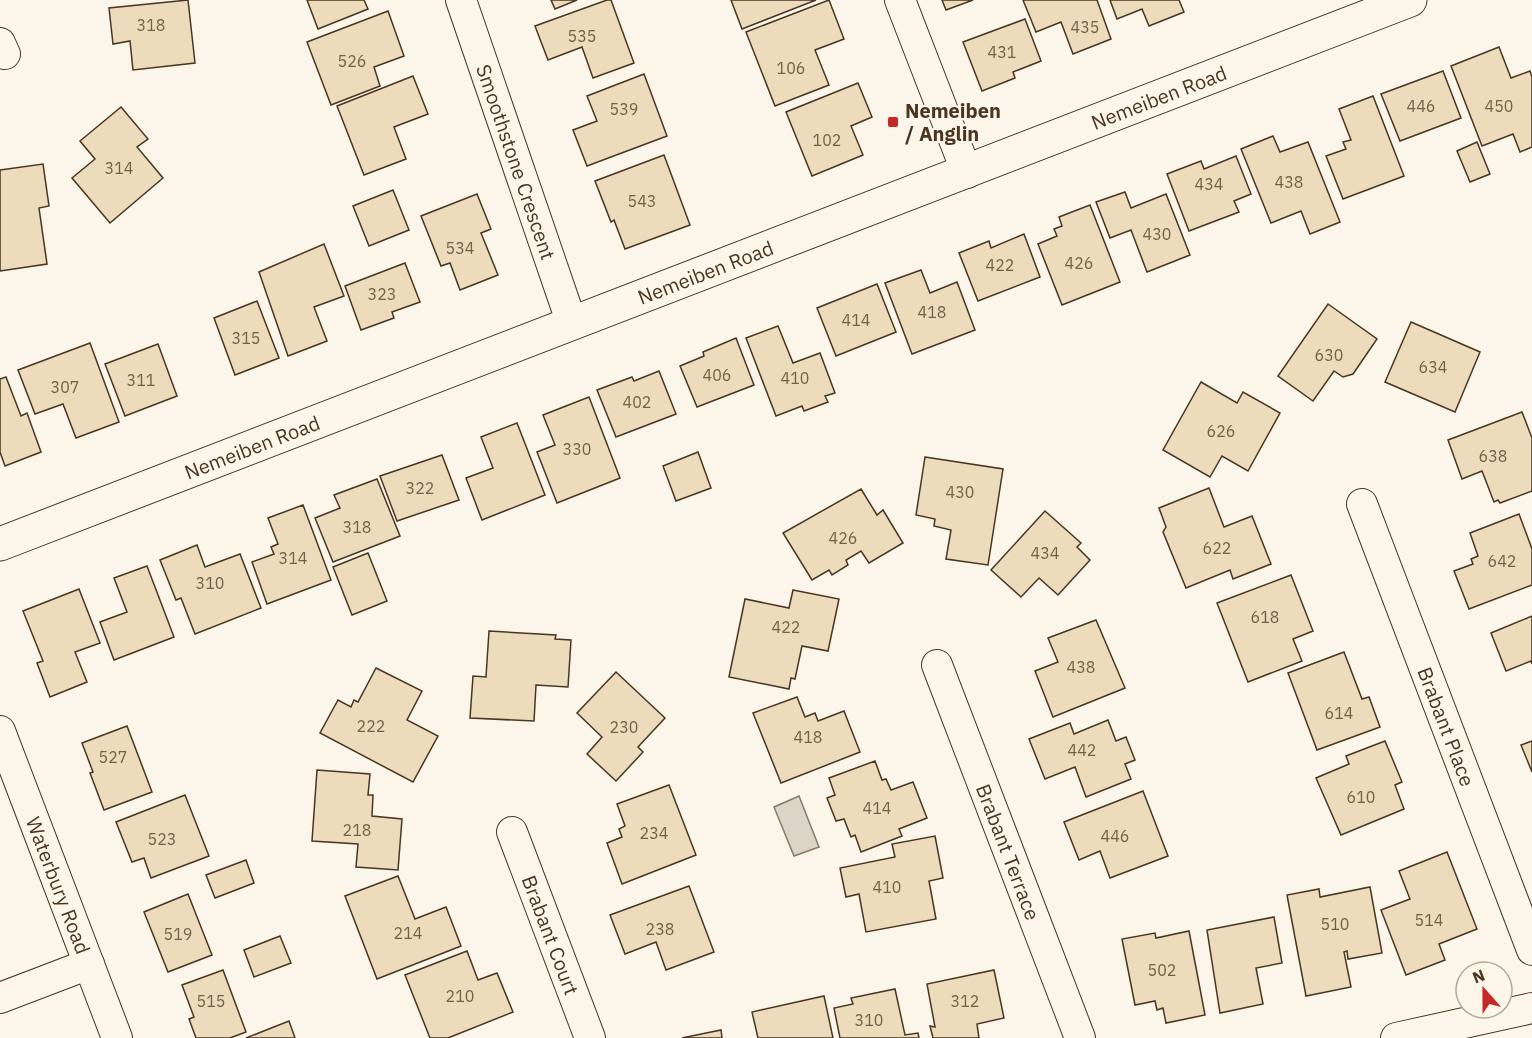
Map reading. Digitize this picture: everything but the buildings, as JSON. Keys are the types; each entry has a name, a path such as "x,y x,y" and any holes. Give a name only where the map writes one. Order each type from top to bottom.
{"street":[{"name":"Smoothstone Crescent","path":"461,0 572,324"},
{"path":"900,0 967,173"},
{"name":"Nemeiben Road","path":"0,544 967,173 1410,0"},
{"name":"Brabant Place","path":"1362,504 1532,950"},
{"name":"Brabant Terrace","path":"937,665 1080,1038"},
{"name":"Waterbury Road","path":"0,731 117,1038"},
{"name":"Brabant Court","path":"512,832 590,1038"},
{"path":"0,998 89,964"},
{"path":"1396,1038 1532,1008"}],"shaded area":[{"path":"799,796 819,847 794,856 774,807"}],"place":[{"name":"Nemeiben / Anglin","path":"893,122"}]}
